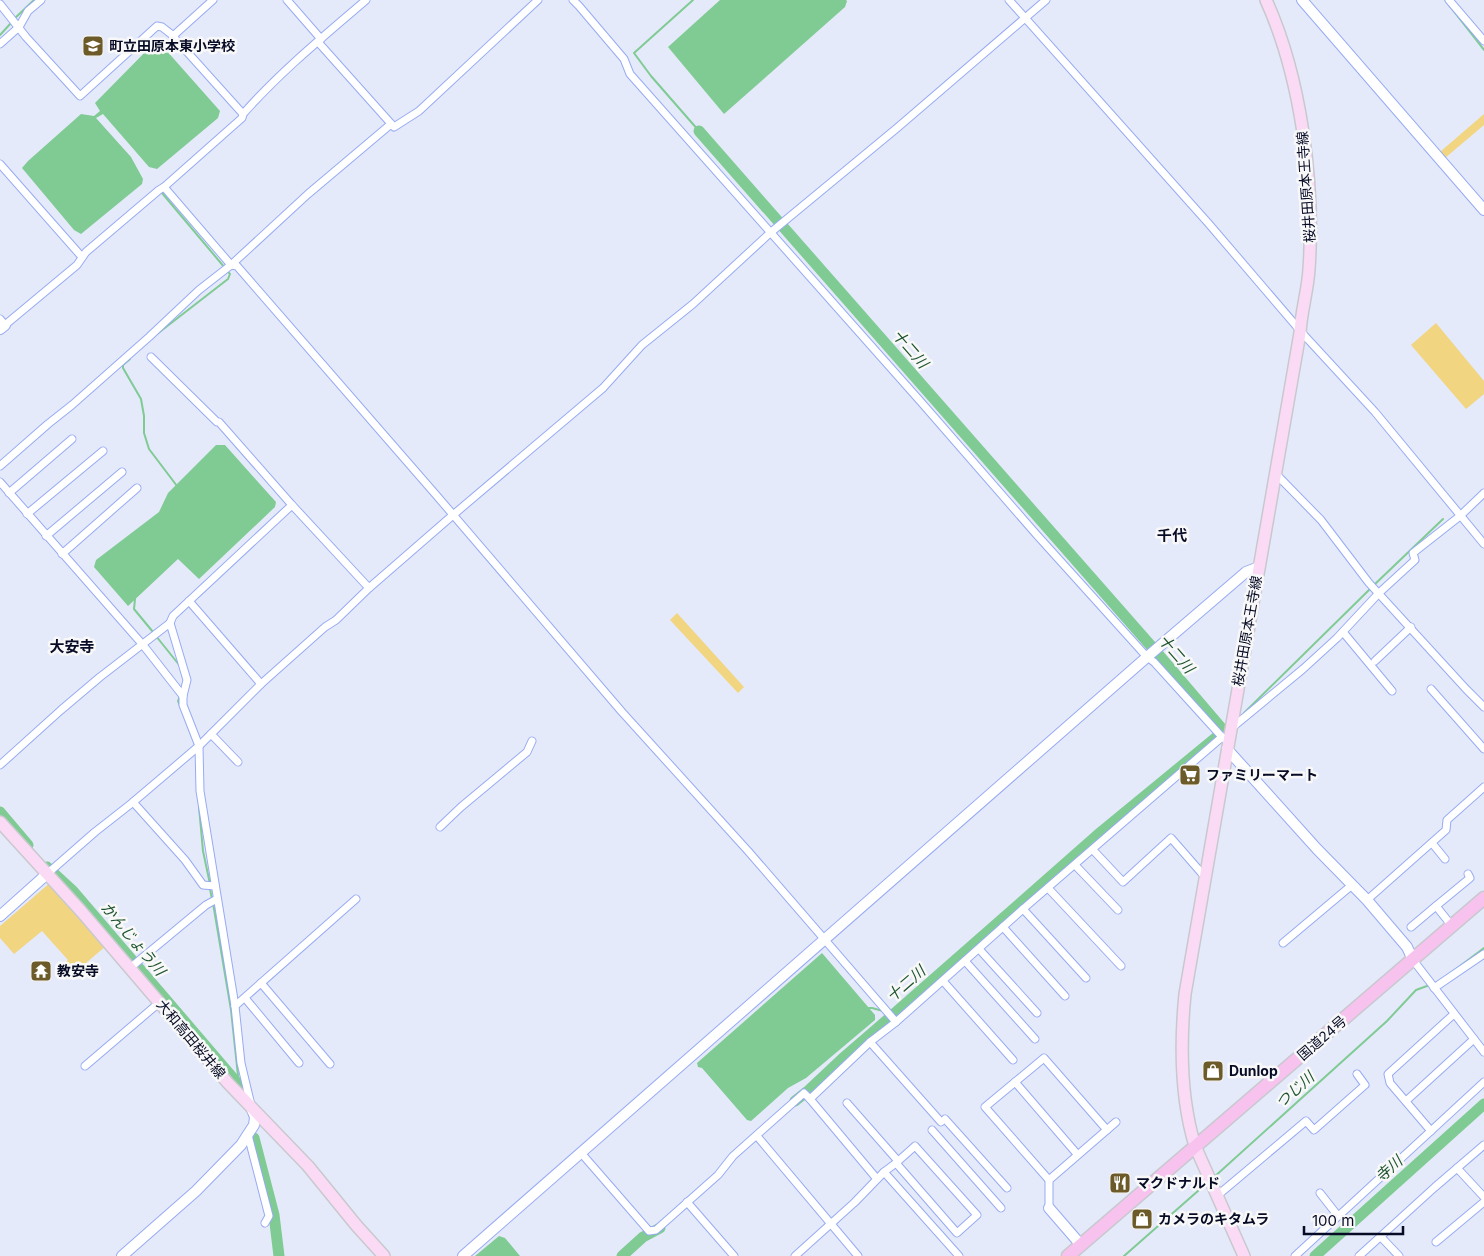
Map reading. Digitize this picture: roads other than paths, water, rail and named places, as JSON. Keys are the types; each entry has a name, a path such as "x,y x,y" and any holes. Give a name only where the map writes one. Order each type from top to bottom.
{"highway":[{"name":"国道24号","path":"1068,1256 1484,898"}],"main road":[{"name":"桜井田原本王寺線","path":"1244,1256 1195,1146 1191,1132 1183,1075 1182,1024 1185,994 1226,742 1231,726 1259,567 1309,270 1310,222 1306,157 1292,80 1279,34 1266,0"},
{"name":"大和高田桜井線","path":"0,822 49,872 81,911 133,965 160,1002 228,1083 308,1166 384,1256"}],"street":[{"path":"0,44 19,27 28,12 41,0"},
{"path":"173,36 213,0"},
{"path":"287,0 394,127 419,111 538,0"},
{"path":"2,324 77,264 86,252 151,196 164,188 242,118 243,114 262,93 319,40 366,0"},
{"path":"573,0 624,59 630,74 770,233 1047,546 1151,654 1154,662 1226,742 1317,849 1367,900 1407,947 1413,960 1484,1052"},
{"path":"1009,0 1375,412 1484,544"},
{"path":"0,916 95,832 199,746 261,684 325,627 336,620 369,588 603,388 642,345 693,304 770,233 868,153 1046,0"},
{"path":"1302,0 1484,210"},
{"path":"1449,0 1484,41"},
{"path":"0,4 80,96 157,26 162,27 173,36 243,114"},
{"path":"0,466 93,387 308,194 391,124"},
{"path":"0,164 82,258"},
{"path":"164,188 231,265 237,266 622,712 748,851 896,1022"},
{"path":"151,358 216,422 219,422 369,588"},
{"path":"9,493 72,439"},
{"path":"27,514 102,451"},
{"path":"46,536 122,472"},
{"path":"1275,472 1322,520 1369,583 1411,627 1466,690 1484,707"},
{"path":"0,482 142,645 183,696"},
{"path":"62,554 137,488"},
{"path":"1231,726 1234,726 1303,669 1415,560 1413,554 1460,516 1484,493"},
{"path":"0,766 100,677 170,623 173,616 292,505"},
{"path":"463,1256 582,1154 824,939 1151,654 1246,572 1259,567"},
{"path":"189,601 261,684"},
{"path":"122,1256 214,1173 241,1145 254,1125 255,1118 241,1063 235,1006 200,791 199,746 183,705 187,680 170,623"},
{"path":"1375,661 1411,627"},
{"path":"1343,632 1392,691"},
{"path":"1431,689 1484,749"},
{"path":"210,734 238,762"},
{"path":"440,827 527,752 532,741"},
{"path":"810,1099 870,1042 896,1022 1023,909 1226,742"},
{"path":"1367,900 1446,830 1447,820 1484,787"},
{"path":"133,802 185,860 203,885 215,886"},
{"path":"1093,850 1122,882 1171,838 1205,877"},
{"path":"1432,843 1445,859"},
{"path":"1075,865 1118,910"},
{"path":"1411,927 1470,878 1468,874"},
{"path":"1283,943 1352,885"},
{"path":"1048,888 1121,966"},
{"path":"133,965 206,905 217,899"},
{"path":"235,1006 356,899"},
{"path":"1436,906 1452,926"},
{"path":"1023,909 1086,978"},
{"path":"1003,927 1065,996"},
{"path":"979,949 1037,1013"},
{"path":"1432,985 1484,954"},
{"path":"965,961 1035,1039"},
{"path":"943,981 1013,1060"},
{"path":"261,983 330,1064"},
{"path":"244,998 299,1063"},
{"path":"85,1066 160,1002"},
{"path":"1431,1131 1390,1083 1388,1074 1454,1014"},
{"path":"1406,1101 1474,1039"},
{"path":"870,1042 1007,1188"},
{"path":"1050,1180 985,1108 1044,1058 1107,1130"},
{"path":"1218,1195 1306,1121 1314,1130 1365,1086 1357,1074"},
{"path":"1015,1082 1077,1154"},
{"path":"1295,1256 1484,1082"},
{"path":"582,1154 649,1231 656,1230 718,1175 733,1156 804,1093 877,1179"},
{"path":"795,1256 884,1172 897,1162 916,1146 977,1215 957,1233 897,1162 847,1103"},
{"path":"1081,1245 1049,1208 1050,1180 1077,1154 1116,1122"},
{"path":"932,1130 1001,1208"},
{"path":"248,1135 269,1216 265,1223"},
{"path":"757,1136 858,1256"},
{"path":"1359,1256 1434,1187 1484,1145"},
{"path":"1458,1168 1484,1197"},
{"path":"884,1172 959,1256"},
{"path":"1320,1193 1338,1216"},
{"path":"687,1202 734,1256"},
{"path":"1436,1242 1484,1202"},
{"path":"1381,1237 1398,1256"}],"waterway":[{"name":"かんじょう川","path":"14,19 34,0"},
{"name":"十二川","path":"693,0 634,53 651,76 699,131"},
{"name":"つじ川","path":"1445,0 1484,50"},
{"name":"かんじょう川","path":"0,35 11,23"},
{"name":"十二川","path":"699,131 1224,731 1101,832 795,1101"},
{"path":"162,193 225,268"},
{"path":"157,334 228,279 230,274 228,272"},
{"path":"130,359 123,365 123,368 141,399 144,433 149,449 177,486"},
{"path":"1374,585 1443,519"},
{"path":"1244,713 1371,588"},
{"path":"135,599 134,609 153,632"},
{"path":"156,636 180,666"},
{"path":"180,696 178,701 180,706"},
{"path":"199,807 203,851 210,884"},
{"name":"かんじょう川","path":"0,812 28,845"},
{"name":"かんじょう川","path":"47,867 73,891 239,1085 240,1089"},
{"path":"210,889 212,899"},
{"path":"213,903 231,1010 239,1085"},
{"name":"つじ川","path":"1448,975 1484,948"},
{"name":"つじ川","path":"1213,1178 1387,1021 1416,990 1438,982"},
{"path":"869,1008 883,1011"},
{"name":"寺川","path":"1315,1256 1484,1104"},
{"name":"かんじょう川","path":"254,1138 274,1215 279,1256"},
{"name":"つじ川","path":"1124,1256 1207,1183"},
{"name":"十二川","path":"622,1256 643,1237 660,1228"}],"place":[{"name":"町立田原本東小学校","path":"93,46"},
{"name":"ファミリーマート","path":"1190,775"},
{"name":"教安寺","path":"41,971"},
{"name":"Dunlop","path":"1213,1071"},
{"name":"マクドナルド","path":"1120,1183"},
{"name":"カメラのキタムラ","path":"1142,1219"}],"district":[{"name":"千代","path":"1172,536"},
{"name":"大安寺","path":"72,647"}]}
